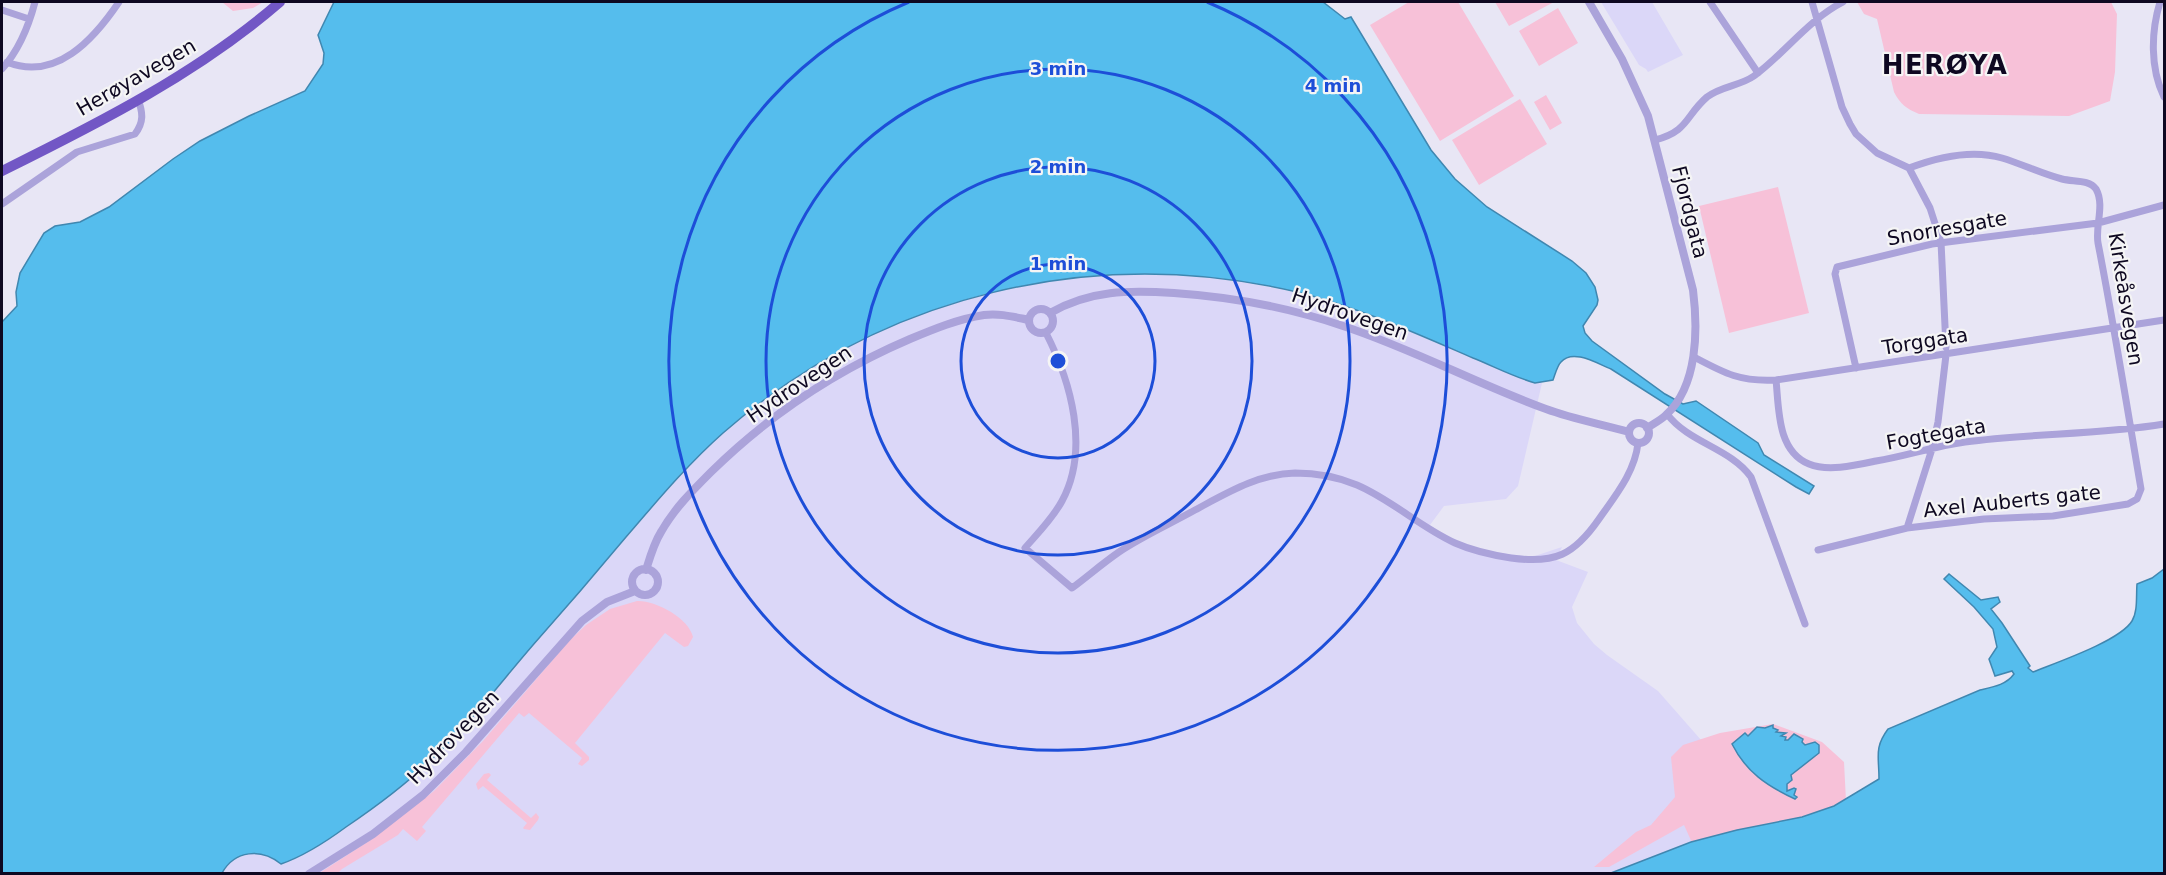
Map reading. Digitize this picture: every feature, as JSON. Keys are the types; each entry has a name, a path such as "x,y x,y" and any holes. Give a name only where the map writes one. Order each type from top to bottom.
{"highway":[{"name":"Herøyavegen","path":"2,171 138,99 204,60 280,2"}],"street":[{"path":"2,69 24,34 35,2"},
{"path":"7,62 32,68 53,64 63,59 98,31 119,2"},
{"name":"Fjordgata","path":"1589,2 1631,76 1655,140 1693,290 1697,331 1689,376 1670,412 1647,428"},
{"path":"1710,2 1758,73"},
{"path":"1812,2 1842,107 1856,134 1877,153 1909,168 1930,208 1941,242 1946,351 1938,422 1932,449 1907,528"},
{"path":"1655,140 1674,134 1682,128 1708,96 1746,81 1758,73 1817,18 1843,2"},
{"path":"2160,2 2154,28 2153,55 2164,97"},
{"path":"2,10 29,19"},
{"path":"2,204 77,152 135,134 140,127 143,114 138,99"},
{"name":"Kirkeåsvegen","path":"1909,168 1950,157 1978,154 2002,158 2063,179 2092,185 2097,191 2099,212 2097,239 2115,329 2130,429"},
{"name":"Snorresgate","path":"1856,368 1835,274 1837,267 1941,242 2098,223 2164,205"},
{"name":"Hydrovegen","path":"1050,313 1086,297 1130,292 1197,295 1267,305 1346,326 1554,412 1629,432"},
{"path":"1039,309 1050,313 1053,317 1053,326 1046,333 1034,331 1029,320 1032,313 1039,309"},
{"name":"Hydrovegen","path":"646,570 660,533 681,503 741,444 788,406 818,386 865,359 947,324 984,315 1004,314 1029,320"},
{"name":"Torggata","path":"1694,357 1720,372 1742,379 1776,380 1946,351 2115,329 2164,320"},
{"path":"1046,333 1070,400 1076,430 1075,460 1070,484 1061,503 1025,548 1072,588 1120,551 1234,489 1258,480 1286,474 1319,474 1356,484 1445,537 1472,549 1521,559 1557,558 1571,550 1590,532 1628,475 1635,459 1638,443"},
{"name":"Fogtegata","path":"1776,380 1784,438 1794,453 1809,464 1828,467 1859,464 1981,441 2130,429 2164,424"},
{"path":"1670,412 1678,426 1738,462 1755,485 1805,624"},
{"path":"1641,424 1647,428 1647,438 1638,443 1630,438 1629,432 1630,428 1641,424"},
{"name":"Axel Auberts gate","path":"1818,550 1907,528 1984,519 2062,515 2134,502 2140,495 2140,489 2130,429"},
{"path":"646,570 657,577 657,586 649,594 641,595 635,591 632,581 637,573 646,570"},
{"name":"Hydrovegen","path":"310,873 373,834 423,795 466,752 582,621 607,602 635,591"}],"shaded area":[{"path":"222,2 263,2 253,8 233,11"},
{"path":"1409,2 1458,2 1514,96 1440,141 1370,25"},
{"path":"1495,2 1554,2 1509,26"},
{"path":"1601,2 1652,2 1683,55 1648,72 1639,65"},
{"path":"1857,2 2111,2 2117,14 2115,72 2110,101 2069,116 1919,114 1904,106 1896,96 1877,19 1864,14"},
{"path":"1558,8 1578,43 1539,66 1519,31"},
{"path":"1546,95 1562,123 1550,130 1534,102"},
{"path":"1520,99 1547,144 1479,185 1452,140"},
{"path":"1778,187 1809,313 1729,333 1699,206"},
{"path":"1143,273 1227,279 1301,293 1354,308 1527,381 1542,383 1518,486 1506,499 1444,506 1427,529 1467,549 1532,557 1562,547 1556,560 1588,572 1572,607 1577,623 1594,644 1607,655 1658,691 1774,823 1643,862 1611,874 222,874 230,862 249,853 268,855 281,864 421,770 671,484 723,433 799,374 889,326 975,296 1043,282"},
{"path":"637,601 662,607 678,617 685,623 693,637 688,646 684,647 665,633 575,743 589,757 589,760 582,766 578,764 582,758 529,713 524,717 519,713 422,827 426,831 417,841 403,829 398,835 338,873 318,874 372,839 434,791 483,741 569,641 586,625 610,609"},
{"path":"1773,724 1822,742 1844,762 1846,801 1792,823 1694,847 1684,825 1609,867 1594,867 1636,832 1651,825 1675,797 1671,757 1683,745 1720,733"},
{"path":"484,774 491,775 487,780 531,818 536,813 539,817 530,830 524,829 527,823 483,786 478,790 476,784"}],"water":[{"path":"334,2 1323,2 1345,19 1351,17 1431,150 1455,179 1487,207 1572,261 1586,273 1595,287 1598,300 1583,326 1585,333 1592,341 1665,394 1683,404 1696,401 1758,443 1764,455 1814,486 1809,494 1796,487 1611,369 1586,358 1572,356 1566,358 1558,366 1553,380 1535,383 1342,305 1297,292 1220,279 1144,274 1068,279 993,292 921,315 851,346 785,385 723,433 661,496 447,744 392,794 315,848 281,864 265,855 241,856 227,865 222,873 2,873 2,322 17,306 16,292 20,273 44,233 55,226 80,222 109,207 200,141 305,91 323,64 324,53 318,35"},
{"path":"2164,569 2164,873 1611,873 1691,842 1802,817 1834,806 1879,779 1879,747 1888,729 1980,690 1999,685 2011,678 2014,674 2012,671 1995,676 1989,659 1997,647 1993,629 1974,607 1944,579 1949,574 1981,600 1998,597 2000,602 1991,609 2030,666 2028,668 2033,672 2101,644 2125,629 2135,613 2137,584 2152,578"},
{"path":"1773,725 1773,728 1778,730 1776,732 1786,733 1781,736 1786,737 1785,740 1794,734 1803,739 1802,742 1805,745 1815,742 1819,745 1819,753 1791,775 1792,780 1787,784 1787,791 1796,789 1795,799 1758,777 1744,763 1732,744 1745,733 1748,736 1757,727 1765,728"}],"district":[{"name":"HERØYA","path":"1945,65"}]}
